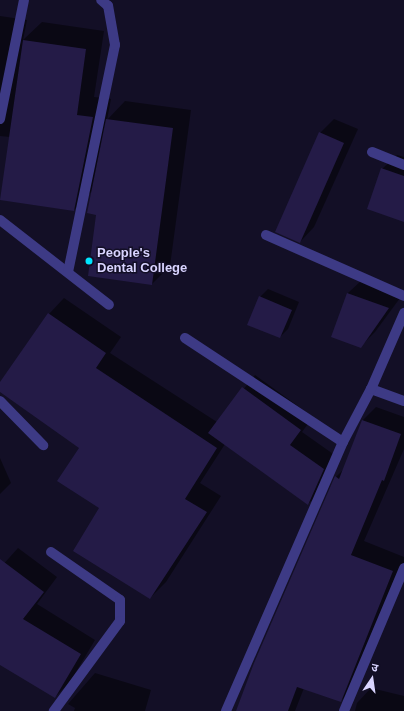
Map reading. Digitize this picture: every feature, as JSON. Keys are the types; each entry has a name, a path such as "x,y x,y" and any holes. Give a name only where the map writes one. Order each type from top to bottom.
{"street":[{"path":"0,119 24,0"},
{"path":"68,272 116,45 108,6 101,0"},
{"path":"372,152 404,165"},
{"path":"0,220 108,305"},
{"path":"266,235 404,296"},
{"path":"226,711 343,442 371,389 404,313"},
{"path":"185,338 343,442"},
{"path":"371,389 404,401"},
{"path":"0,401 43,445"},
{"path":"51,552 120,600 120,621 54,711"},
{"path":"344,711 404,568"}],"building":[{"path":"23,40 86,49 77,115 93,117 74,211 0,200"},
{"path":"106,119 173,128 152,285 88,276 96,215 87,213"},
{"path":"319,132 344,143 300,243 275,232"},
{"path":"381,168 404,176 404,222 367,209"},
{"path":"347,293 389,308 361,348 331,337"},
{"path":"259,296 292,310 280,338 247,325"},
{"path":"48,313 106,353 96,368 217,448 185,499 207,512 150,599 73,551 99,508 57,481 79,448 0,392 0,382"},
{"path":"242,387 301,430 290,445 324,469 308,505 208,433"},
{"path":"362,420 401,434 384,481 382,480 351,555 393,571 341,702 297,687 288,711 236,711 254,663 335,476 339,479"},
{"path":"0,559 44,592 23,619 81,654 55,698 0,665"}],"place":[{"name":"People's Dental College","path":"89,261"}]}
